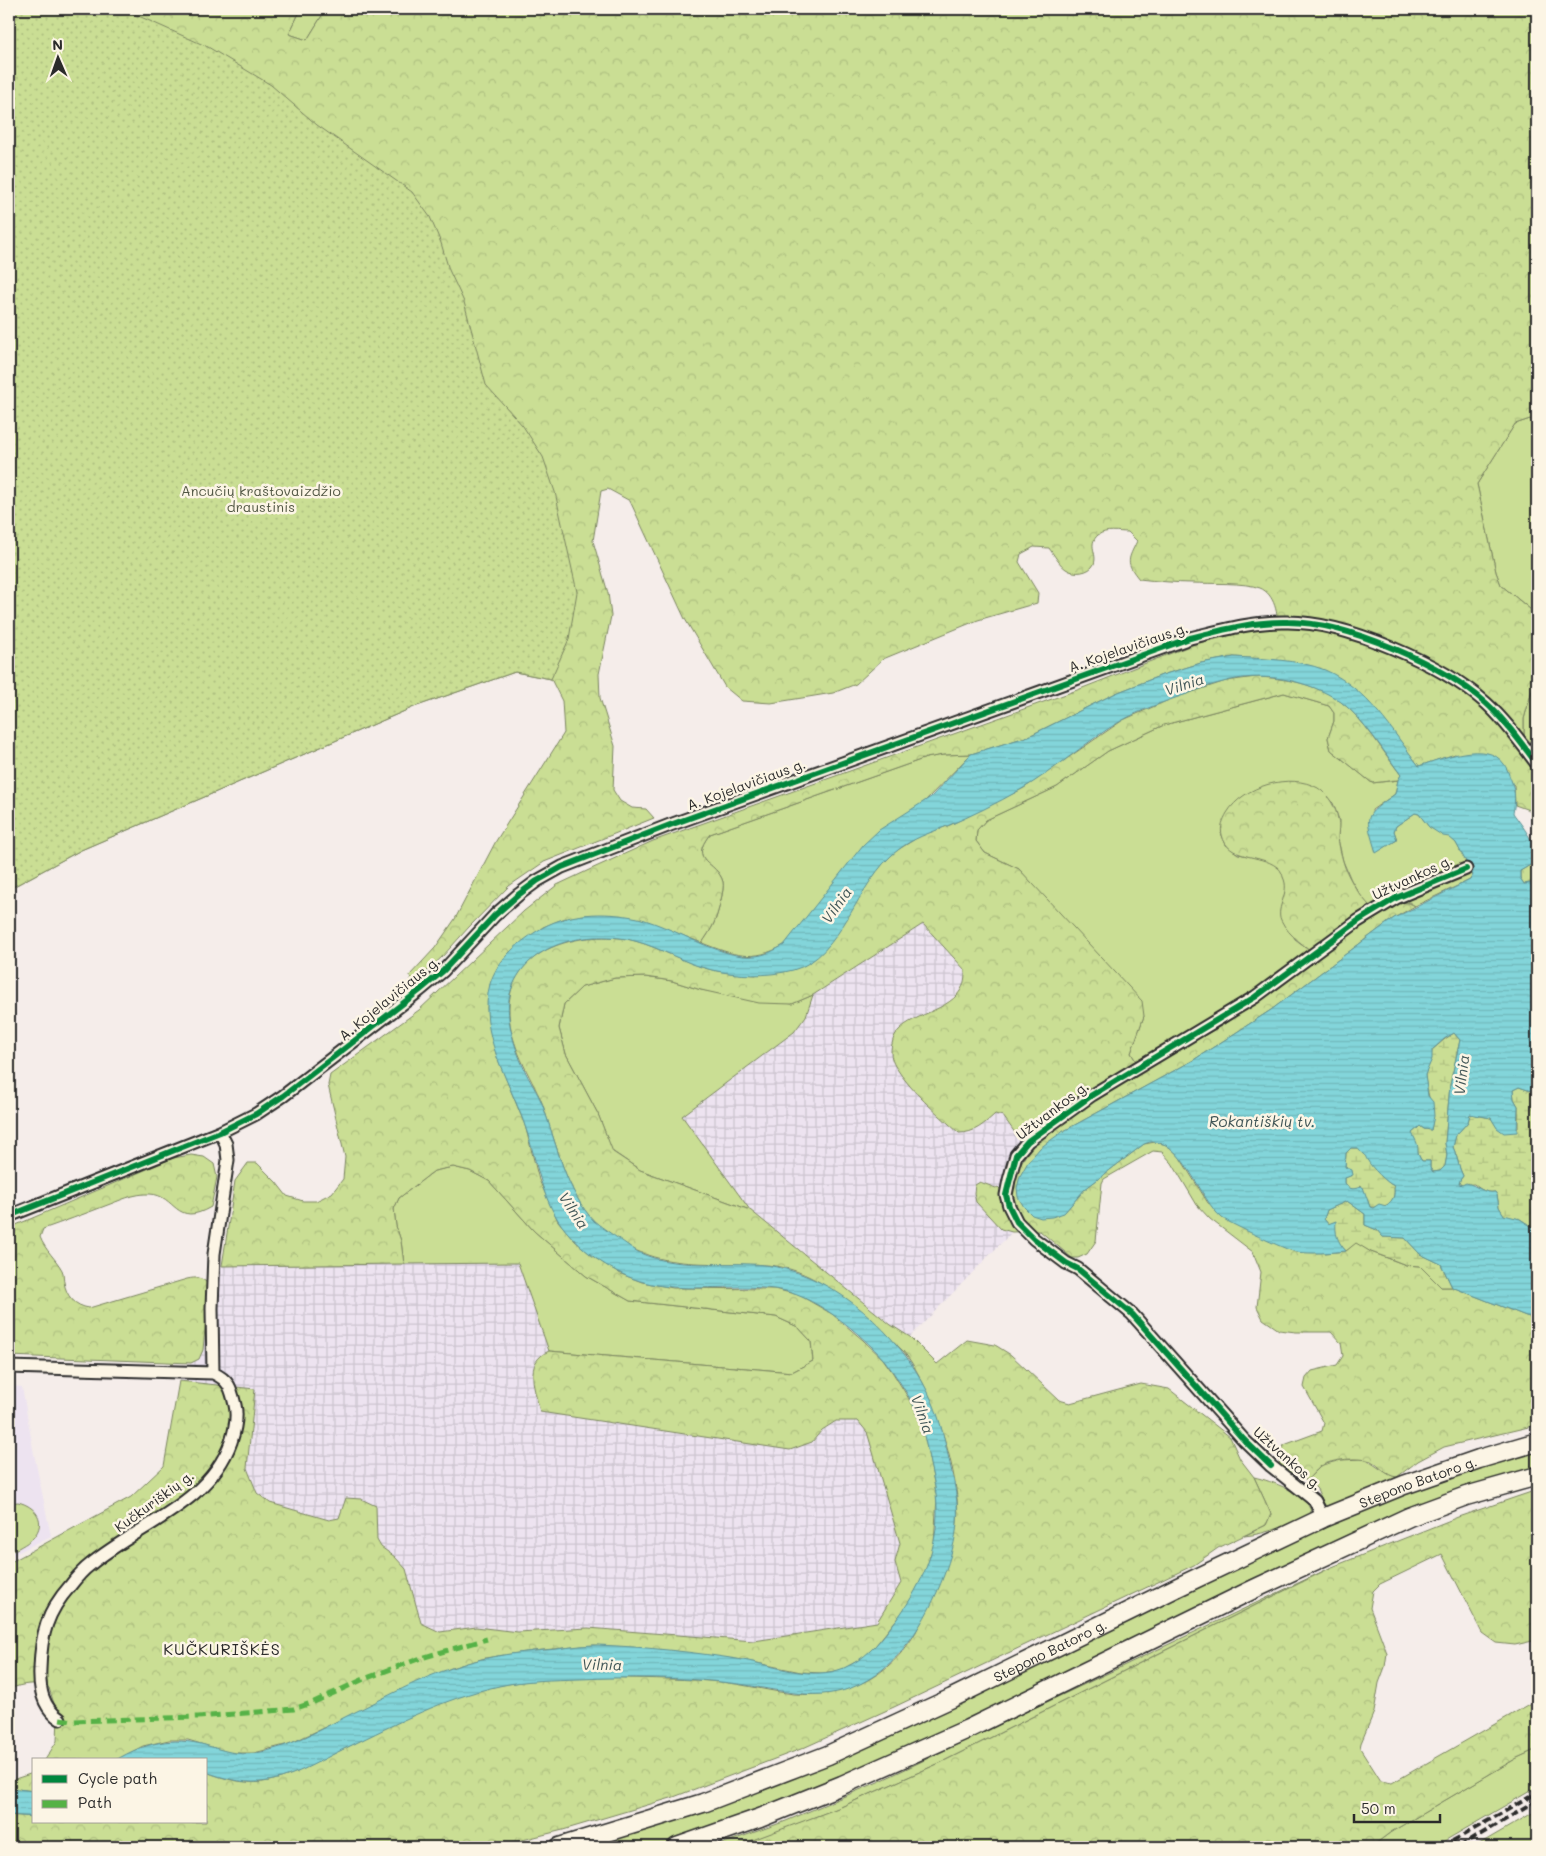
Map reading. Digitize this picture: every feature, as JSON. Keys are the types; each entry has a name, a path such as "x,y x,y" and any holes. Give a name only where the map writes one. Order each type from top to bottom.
{"main road":[{"name":"Stepono Batoro g.","path":"559,1847 695,1806 828,1755 952,1698 1323,1518 1404,1485 1479,1459 1537,1442"},
{"path":"677,1847 760,1818 842,1786 968,1728 1254,1588 1410,1517 1466,1496 1537,1476"}],"street":[{"name":"A. Kojelavičiaus g.","path":"9,1216 220,1132 256,1114 283,1096 419,992 443,971 496,915 518,895 537,881 562,867 670,825 1190,638 1260,623 1288,622 1320,625 1348,632 1407,654 1464,686 1486,703 1521,742 1537,764"},
{"name":"Užtvankos g.","path":"1323,1518 1315,1501 1271,1466 1244,1440 1132,1314 1078,1269 1066,1263 1034,1240 1017,1222 1006,1195 1009,1180 1016,1155 1028,1141 1092,1095 1255,997 1366,916 1396,898 1466,869"},
{"path":"9,1367 213,1372 212,1308 214,1254 228,1160 226,1144 220,1132"},
{"name":"Kučkuriškių g.","path":"60,1718 53,1714 45,1704 39,1679 44,1629 52,1609 69,1586 90,1564 199,1490 213,1475 228,1452 236,1421 236,1408 232,1392 225,1378 213,1372"}],"shaded area":[{"path":"923,924 965,970 964,983 956,995 939,1009 905,1024 969,1133 979,1128 995,1114 1003,1116 1028,1151 1016,1172 1012,1191 996,1188 981,1182 1001,1229 1012,1232 910,1337 891,1325 750,1210 682,1116 794,1032 806,1016 813,995"},
{"path":"518,1262 549,1351 542,1354 534,1365 812,1442 822,1430 837,1421 858,1421 867,1431 900,1543 895,1562 901,1583 877,1622 754,1641 588,1628 518,1632 476,1627 441,1632 421,1623 406,1569 395,1557 381,1547 377,1540 375,1506 339,1519 329,1520 269,1503 257,1493 247,1468 255,1389 179,1381 191,1363 199,1359 210,1266"},
{"path":"9,1386 22,1387 51,1536 9,1557"}],"green space":[{"path":"9,9 301,9 289,34 307,40 326,9 1537,9 1537,425 1530,419 1515,424 1477,484 1496,572 1501,585 1537,615 1537,672 1524,719 1524,736 1516,745 1536,772 1537,806 1529,810 1515,805 1514,785 1455,754 1419,766 1372,706 1275,660 1234,657 1201,663 1162,675 1116,693 1029,736 971,754 926,758 710,834 701,851 702,856 720,875 723,885 715,920 702,943 641,919 613,915 585,915 563,919 543,927 508,954 497,969 490,985 487,1008 497,1057 525,1125 539,1180 558,1221 575,1241 595,1258 621,1274 642,1282 673,1288 774,1289 799,1295 832,1314 883,1359 914,1407 923,1429 937,1497 934,1544 925,1573 908,1605 868,1655 841,1670 822,1673 801,1672 742,1660 679,1652 594,1645 533,1651 485,1658 451,1668 289,1744 254,1753 230,1753 188,1740 169,1740 143,1746 120,1758 46,1758 57,1741 58,1716 49,1688 39,1684 29,1684 9,1689 9,1563 131,1497 164,1466 179,1381 255,1389 247,1468 257,1493 270,1503 329,1520 339,1518 346,1498 361,1499 376,1506 377,1540 381,1547 395,1557 406,1569 421,1623 440,1632 476,1627 518,1632 588,1628 754,1641 877,1622 901,1583 895,1562 900,1543 867,1432 858,1421 836,1421 822,1430 812,1442 790,1450 540,1412 534,1386 533,1369 541,1356 549,1351 792,1372 813,1361 811,1341 798,1327 776,1317 630,1301 586,1276 534,1231 489,1181 470,1171 453,1167 434,1171 399,1198 394,1209 404,1264 222,1266 235,1181 248,1163 257,1163 287,1196 303,1201 316,1201 332,1193 343,1179 345,1157 328,1085 330,1075 419,1010 524,911 557,885 653,841 1080,689 1197,643 1243,632 1278,628 1275,605 1265,591 1245,585 1180,583 1139,579 1129,561 1137,541 1128,532 1105,532 1098,535 1093,542 1094,564 1082,572 1073,572 1066,569 1049,548 1034,547 1021,554 1019,562 1038,593 1037,603 978,620 883,659 856,684 833,693 771,703 742,701 725,687 685,619 630,501 608,489 601,491 593,541 608,593 611,616 599,674 600,698 615,746 613,790 620,801 632,808 646,809 654,818 544,862 509,886 442,957 412,985 410,975 435,948 455,919 496,841 564,733 562,701 551,679 515,672 414,707 81,850 9,889"},
{"name":"Ancučių kraštovaizdžio draustinis","path":"9,9 123,9 208,47 271,85 317,125 412,192 430,217 441,243 449,270 464,302 486,385 523,426 543,457 555,492 577,592 569,639 551,679 515,672 414,707 81,850 9,889"},
{"path":"301,9 326,9 307,40 289,34"},
{"path":"1530,419 1537,425 1537,615 1501,585 1496,572 1477,484 1515,424"},
{"path":"1537,672 1537,748 1524,736 1524,719"},
{"path":"1256,677 1278,679 1311,686 1331,695 1357,717 1401,775 1398,780 1372,783 1331,750 1328,738 1334,721 1334,713 1329,706 1284,693 1164,725 1108,751 1057,787 986,820 977,830 976,841 985,853 1019,869 1142,1001 1144,1016 1131,1053 1141,1070 1223,1025 1319,957 1293,936 1281,920 1280,910 1285,883 1279,869 1270,863 1237,853 1225,843 1221,832 1223,821 1234,804 1244,795 1268,784 1281,782 1307,783 1318,788 1329,798 1336,810 1339,824 1338,838 1343,861 1352,883 1361,896 1378,914 1400,903 1415,906 1394,918 1271,1010 1192,1061 1062,1132 1064,1213 1085,1189 1144,1144 1155,1142 1167,1145 1179,1156 1208,1203 1325,1253 1346,1251 1356,1242 1371,1252 1406,1265 1420,1266 1441,1287 1452,1287 1537,1319 1537,1425 1444,1447 1418,1461 1397,1477 1386,1473 1371,1461 1360,1459 1338,1460 1326,1464 1307,1480 1281,1467 1279,1462 1284,1445 1322,1431 1324,1423 1304,1387 1306,1378 1312,1371 1337,1365 1343,1356 1341,1343 1331,1332 1279,1330 1263,1319 1257,1307 1261,1272 1253,1252 1210,1219 1197,1205 1172,1163 1162,1152 1153,1151 1104,1179 1096,1241 1087,1254 1078,1258 1072,1258 1040,1231 1012,1232 1001,1229 976,1202 975,1185 980,1182 1012,1191 1016,1172 1028,1151 1003,1116 995,1114 975,1130 959,1133 917,1094 895,1066 892,1058 892,1044 895,1035 901,1028 949,1002 957,995 964,983 965,970 923,924 813,995 792,1004 759,1003 701,990 672,981 645,977 615,978 582,987 564,1004 559,1028 566,1054 598,1114 613,1152 640,1170 750,1210 891,1325 910,1337 937,1364 967,1340 995,1345 1011,1355 1059,1400 1070,1403 1141,1384 1169,1389 1230,1437 1240,1459 1254,1477 1271,1514 1266,1525 1218,1548 1194,1565 801,1749 671,1798 563,1830 494,1847 9,1847 9,1815 32,1817 32,1824 208,1824 208,1773 241,1782 263,1782 282,1778 439,1704 476,1691 513,1683 552,1679 611,1677 710,1681 794,1694 813,1694 848,1688 864,1682 893,1662 919,1627 957,1523 958,1505 955,1483 943,1433 934,1408 914,1366 900,1347 851,1306 829,1288 805,1275 791,1269 771,1265 689,1263 665,1260 637,1251 601,1227 582,1206 568,1180 541,1101 515,1043 509,1019 512,987 521,970 534,957 551,948 569,941 608,937 627,939 645,944 690,963 713,970 756,975 865,887 878,869 896,851 920,836 950,825 1024,788 1123,720 1171,699 1226,681"},
{"path":"1284,693 1329,706 1334,713 1334,721 1328,738 1331,750 1372,783 1398,780 1395,794 1372,810 1376,852 1397,840 1394,831 1396,826 1415,813 1419,814 1429,827 1449,836 1456,843 1473,874 1470,880 1415,906 1409,902 1377,915 1363,900 1351,880 1343,861 1338,839 1339,820 1333,803 1318,789 1295,782 1221,833 1226,845 1238,854 1268,860 1280,869 1287,884 1280,912 1295,939 1319,957 1223,1025 1141,1070 1131,1053 1144,1016 1019,869 985,853 976,841 977,830 986,820 1057,787 1108,751 1164,725"},
{"path":"971,754 784,945 762,954 743,955 733,954 702,943 715,920 723,885 720,875 702,856 701,851 710,834 926,758"},
{"path":"1537,861 1537,882 1524,884 1520,878 1520,871"},
{"path":"645,977 672,981 701,990 792,1004 813,995 806,1016 794,1032 682,1116 750,1210 640,1170 612,1151 598,1114 566,1054 559,1028 564,1004 582,987 615,978"},
{"path":"1454,1033 1460,1040 1450,1085 1445,1143 1447,1155 1445,1166 1440,1171 1433,1172 1430,1168 1430,1161 1422,1161 1420,1158 1412,1133 1420,1126 1431,1130 1431,1103 1426,1084 1426,1071 1432,1050"},
{"path":"1519,1087 1537,1093 1537,1230 1520,1219 1504,1216 1499,1207 1495,1192 1484,1191 1474,1184 1462,1185 1459,1183 1463,1176 1453,1147 1456,1135 1468,1122 1470,1114 1491,1118 1497,1127 1518,1128 1518,1106 1514,1099 1513,1090"},
{"path":"1351,1148 1358,1148 1385,1179 1394,1186 1392,1201 1389,1204 1381,1207 1370,1207 1361,1186 1355,1190 1349,1188 1345,1183 1345,1178 1349,1176 1345,1168 1346,1153"},
{"path":"191,1155 204,1157 214,1164 217,1177 211,1207 199,1213 190,1214 177,1209 159,1196 150,1194 132,1196 43,1229 40,1237 62,1270 65,1287 69,1296 75,1303 84,1307 89,1308 187,1279 197,1278 204,1280 209,1285 203,1350 199,1359 191,1363 9,1356 9,1228 173,1158"},
{"path":"453,1167 470,1171 489,1181 534,1231 586,1276 630,1301 776,1317 798,1327 811,1341 813,1361 792,1372 549,1351 518,1263 404,1264 394,1209 399,1198 434,1171"},
{"path":"1347,1201 1365,1214 1365,1225 1377,1230 1383,1237 1405,1238 1420,1254 1441,1264 1452,1287 1441,1287 1420,1266 1406,1265 1371,1252 1356,1243 1346,1251 1337,1241 1335,1232 1324,1219 1327,1210"},
{"path":"1537,1449 1537,1471 1486,1482 881,1762 684,1839 658,1847 585,1847 646,1829 1298,1538 1428,1483"},
{"path":"1363,1459 1388,1474 1397,1477 1328,1507 1324,1504 1317,1489 1307,1480 1322,1465 1341,1460"},
{"path":"1254,1477 1270,1481 1296,1494 1308,1505 1310,1514 1270,1531 1244,1536 1266,1525 1271,1514"},
{"path":"1537,1490 1537,1640 1515,1645 1496,1643 1482,1633 1442,1554 1380,1584 1373,1591 1370,1608 1387,1653 1374,1712 1360,1748 1381,1781 1392,1783 1537,1700 1537,1749 1517,1758 1391,1832 1371,1847 734,1847 841,1807 942,1762 1332,1567 1458,1517"},
{"path":"18,1502 30,1507 38,1515 39,1526 33,1538 9,1553 9,1503"},
{"path":"1332,1567 942,1762 841,1807 784,1829 734,1847 713,1847 786,1821 878,1782"},
{"path":"1537,1749 1537,1787 1434,1847 1371,1847 1391,1832 1517,1758"},
{"path":"32,1773 32,1791 9,1788 9,1781"},
{"path":"1536,1811 1537,1847 1474,1847"}],"water":[{"name":"Rokantiškių tv.","path":"1234,657 1268,659 1314,666 1340,678 1366,699 1389,725 1419,766 1463,753 1475,752 1487,753 1496,757 1504,764 1514,789 1513,813 1535,848 1537,861 1520,871 1520,878 1524,884 1537,882 1537,1093 1519,1087 1513,1090 1514,1099 1518,1106 1517,1132 1504,1133 1497,1128 1491,1118 1470,1114 1468,1122 1456,1135 1453,1147 1463,1176 1459,1184 1466,1183 1483,1191 1495,1192 1499,1207 1504,1215 1520,1219 1537,1230 1537,1319 1452,1287 1441,1264 1420,1254 1405,1238 1383,1237 1377,1230 1365,1225 1365,1214 1347,1201 1327,1210 1324,1219 1328,1224 1336,1221 1337,1237 1346,1251 1308,1253 1296,1252 1281,1247 1222,1218 1206,1199 1175,1152 1165,1145 1155,1142 1144,1144 1085,1189 1064,1213 1041,1218 1032,1215 1018,1197 1017,1188 1020,1176 1028,1162 1040,1148 1062,1132 1192,1061 1271,1010 1394,918 1470,880 1473,875 1456,843 1449,837 1443,836 1429,827 1419,814 1415,813 1396,826 1394,831 1397,840 1376,853 1368,824 1369,818 1377,808 1395,794 1401,775 1358,717 1341,702 1314,688 1284,679 1253,677 1213,685 1160,703 1129,717 1096,737 1046,774 1020,790 975,814 922,836 898,850 883,864 871,880 825,950 810,962 793,970 763,975 722,972 692,964 635,941 598,937 579,939 544,951 529,962 518,976 510,994 510,1024 518,1055 542,1104 569,1182 584,1209 594,1221 638,1252 656,1259 693,1264 768,1265 809,1277 853,1303 873,1320 892,1339 922,1381 933,1403 942,1429 954,1480 957,1514 956,1529 950,1556 937,1592 909,1642 897,1656 868,1680 851,1688 821,1694 791,1693 730,1683 674,1679 599,1678 509,1684 479,1691 440,1704 305,1769 282,1778 259,1782 232,1780 208,1773 208,1758 120,1758 148,1745 170,1741 193,1742 243,1754 268,1751 305,1737 428,1677 467,1663 506,1655 583,1646 616,1646 670,1650 743,1660 806,1673 819,1673 832,1672 844,1668 865,1656 875,1646 901,1613 920,1582 927,1566 936,1531 935,1486 921,1426 913,1404 885,1361 875,1350 834,1316 804,1298 774,1289 661,1286 639,1281 617,1272 584,1249 558,1220 546,1197 524,1123 491,1038 487,1002 490,984 497,967 515,947 530,936 560,920 586,915 612,914 638,918 723,952 736,955 763,955 774,950 784,945 863,845 879,830 931,797 971,754 1029,736 1116,693 1162,675 1201,663","holes":["1454,1033 1460,1040 1450,1085 1445,1166 1440,1171 1433,1172 1430,1168 1430,1161 1422,1161 1420,1158 1412,1133 1420,1126 1431,1130 1434,1116 1433,1102 1428,1096 1425,1075 1432,1059 1432,1050","1351,1148 1358,1148 1376,1171 1394,1186 1393,1197 1386,1206 1379,1204 1373,1208 1370,1207 1363,1187 1355,1189 1347,1186 1345,1183 1345,1178 1353,1175 1352,1170 1345,1167 1346,1153"]},
{"path":"9,1788 32,1791 32,1817 9,1815"}],"railway":[{"path":"1442,1847 1537,1793"},
{"path":"1459,1847 1537,1801"}],"marked path":[{"path":"60,1719 73,1721 198,1717 294,1709 364,1679 421,1658 487,1639"}],"cycle path":[{"path":"9,1216 220,1132 256,1114 283,1096 419,991 443,971 495,915 518,895 537,881 562,867 670,825 1190,638 1226,629 1275,622 1311,624 1365,637 1419,660 1467,688 1500,717 1537,764"},
{"path":"1271,1466 1244,1440 1132,1314 1078,1269 1066,1263 1034,1239 1017,1222 1006,1195 1016,1155 1028,1141 1092,1095 1255,997 1358,921 1396,898 1466,869"}],"district":[{"name":"KUČKURIŠKĖS","path":"222,1648"}],"water label":[{"name":"Vilnia","path":"1184,684"},
{"name":"Vilnia","path":"836,905"},
{"name":"Vilnia","path":"1461,1075"},
{"name":"Vilnia","path":"574,1210"},
{"name":"Vilnia","path":"923,1414"},
{"name":"Vilnia","path":"602,1664"}]}
